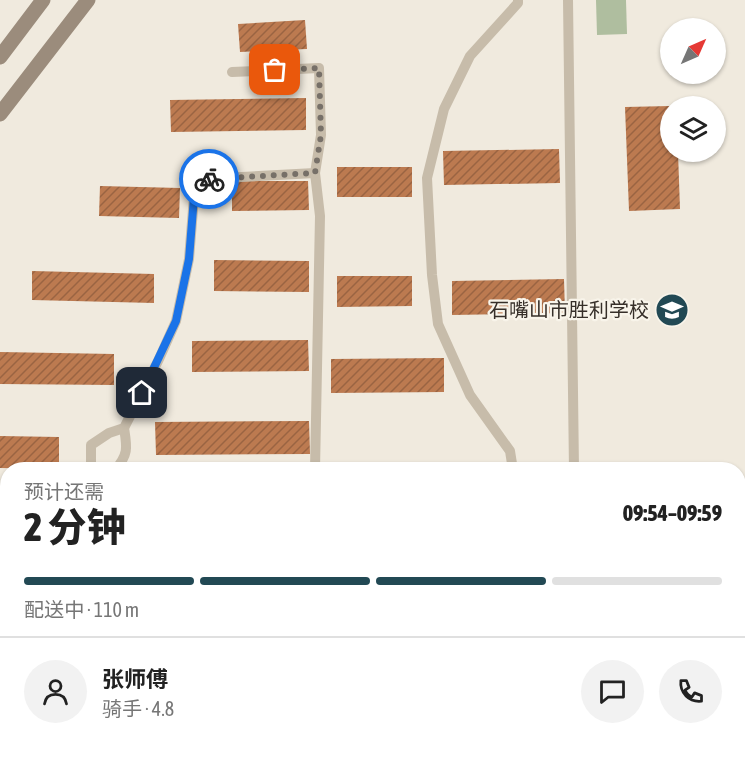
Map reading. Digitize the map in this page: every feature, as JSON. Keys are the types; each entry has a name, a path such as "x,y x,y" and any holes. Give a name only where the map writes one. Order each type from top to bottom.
{"main road":[{"path":"0,57 44,0"},
{"path":"0,114 88,0"}],"street":[{"path":"512,462 510,451 470,395 438,324 432,275 427,178 444,109 470,56 518,3 518,0"},
{"path":"568,0 574,462"},
{"path":"232,72 319,68 321,135 315,173 320,216 315,462"},
{"path":"122,462 128,449 124,428 176,321 189,259 194,197 204,179 315,173"},
{"path":"91,462 91,445 109,433 124,428"}],"green space":[{"path":"596,0 626,0 627,34 597,35"}],"building":[{"path":"305,20 307,49 240,52 238,24"},
{"path":"306,98 306,130 171,132 170,100"},
{"path":"660,106 660,162 678,162 680,209 629,211 625,107"},
{"path":"559,149 560,183 444,185 443,151"},
{"path":"337,167 412,167 412,197 337,197"},
{"path":"232,181 308,181 309,210 232,211"},
{"path":"100,186 180,188 179,218 99,216"},
{"path":"214,260 309,261 309,292 214,291"},
{"path":"32,271 154,274 154,303 32,300"},
{"path":"337,276 412,276 412,306 337,307"},
{"path":"564,279 565,313 452,315 452,281"},
{"path":"308,340 309,371 192,372 192,341"},
{"path":"0,352 114,354 114,385 0,384"},
{"path":"444,358 444,392 331,393 331,359"},
{"path":"309,421 310,454 156,455 155,422"},
{"path":"0,436 59,437 59,462 0,462"}],"way so far":[{"path":"209,179 315,173 321,135 319,68 275,70"}],"place":[{"name":"石嘴山市胜利学校","path":"672,310"}],"route":[{"path":"142,393 176,321 189,259 194,197 204,179 209,179"}]}
